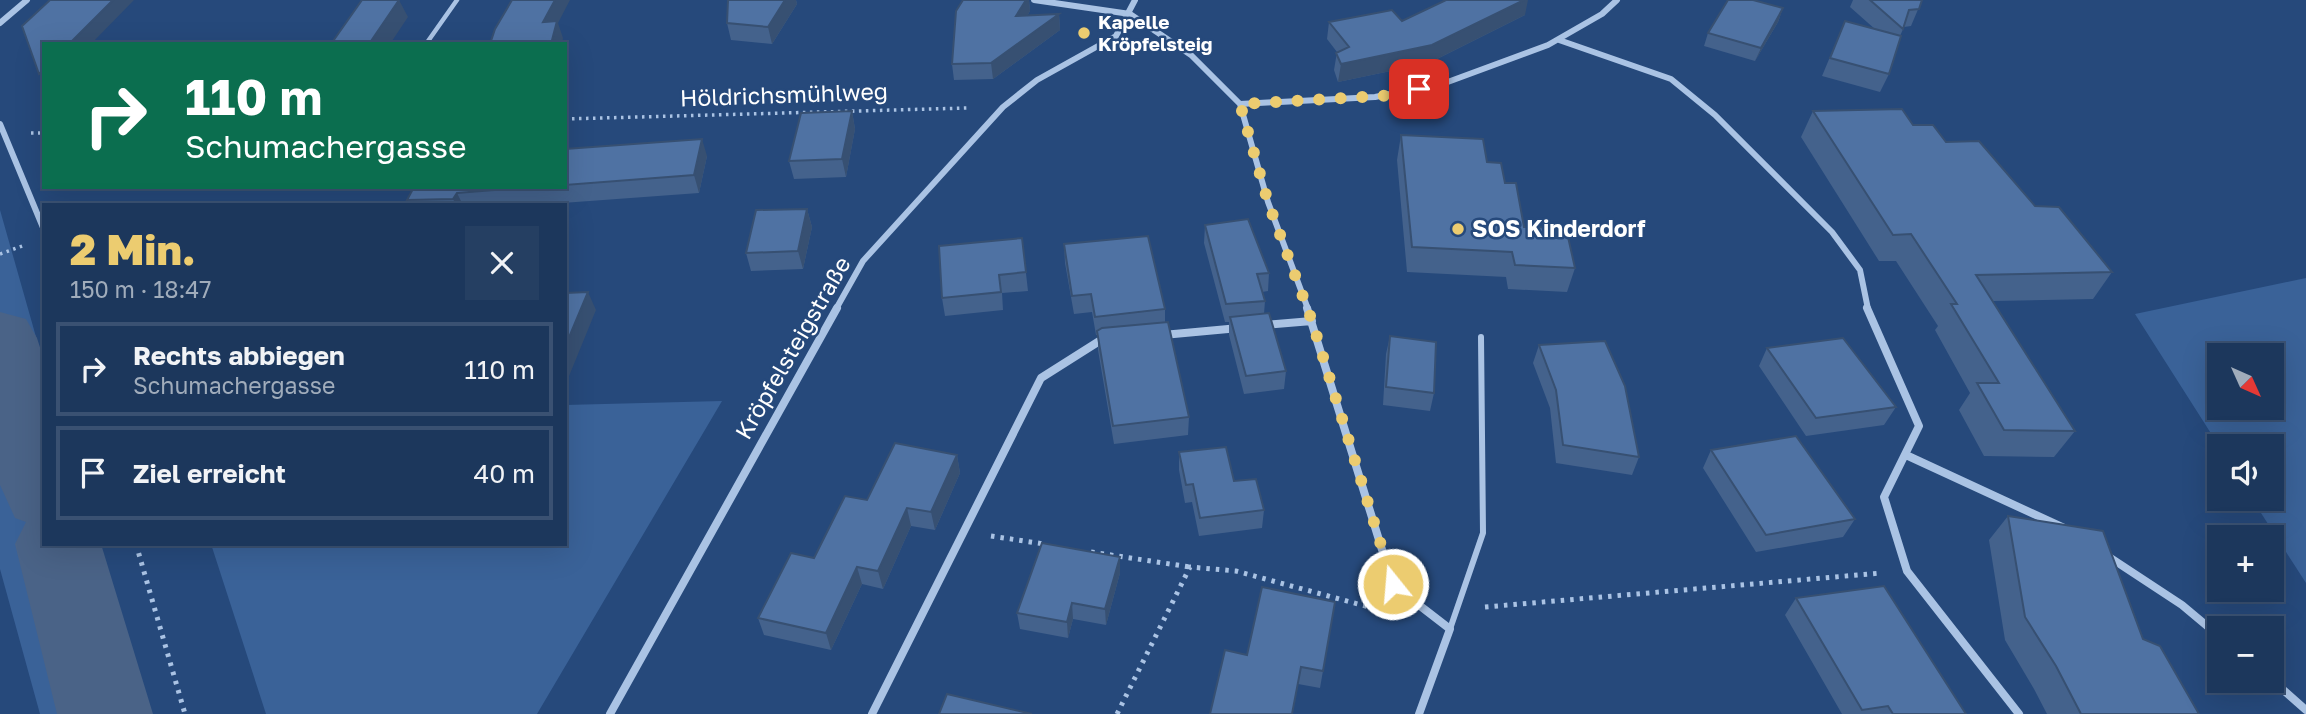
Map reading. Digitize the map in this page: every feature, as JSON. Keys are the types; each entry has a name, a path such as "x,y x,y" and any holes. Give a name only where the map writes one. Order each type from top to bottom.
{"street":[{"path":"0,23 27,0"},
{"path":"1034,0 1130,15 1191,55 1240,104 1268,202 1312,321 1393,584 1450,629 1419,714"},
{"name":"Kröpfelsteigstraße","path":"610,714 863,261 1003,107 1037,80 1116,36 1130,15 1135,0"},
{"path":"1240,104 1397,95 1488,69 1559,40 1609,12 1618,0"},
{"path":"1559,40 1671,79 1715,115 1832,232 1860,270 1868,312 1919,426 1884,497 1907,571 2019,714"},
{"path":"0,124 42,225"},
{"path":"1259,326 1312,321"},
{"path":"1154,335 1246,327"},
{"path":"872,714 1041,378 1101,340 1114,339"},
{"path":"1906,455 2053,521 2075,535"},
{"path":"2096,549 2182,605 2207,626"},
{"path":"2284,690 2306,709"}],"lane":[{"path":"427,42 457,0"},
{"path":"1450,629 1483,533 1481,337"}],"path":[{"name":"Höldrichsmühlweg","path":"567,119 1003,107"},
{"path":"964,532 1057,546"},
{"path":"137,546 185,714"},
{"path":"1084,550 1190,567 1236,571 1383,611"},
{"path":"1117,714 1190,567"},
{"path":"1450,629 1489,605 1907,571"}],"shaded area":[{"path":"0,210 42,358 42,546 95,546 142,714 40,714 0,569"},
{"path":"2306,278 2306,583 2284,549 2284,525 2269,525 2260,511 2284,511 2284,434 2211,434 2135,314"},
{"path":"722,401 537,714 266,714 212,546 567,546 567,405"}],"building":[{"path":"50,0 113,0 71,42 42,42 42,71 39,74 22,26"},
{"path":"362,0 399,0 370,42 332,42"},
{"path":"512,0 555,0 543,22 557,21 552,42 491,42"},
{"path":"728,0 785,0 768,27 727,23"},
{"path":"963,0 1026,0 1016,16 1059,14 991,63 952,64 956,11"},
{"path":"1446,0 1524,0 1432,45 1341,64 1336,53 1349,47 1329,22 1392,10 1402,21"},
{"path":"1728,0 1753,0 1783,8 1761,48 1708,33"},
{"path":"1870,0 1922,0 1919,9 1909,10 1903,29"},
{"path":"1845,21 1901,36 1889,74 1830,58"},
{"path":"1902,109 1913,125 1933,125 1946,142 1979,141 2035,206 2059,207 2112,272 1976,275 2075,431 2004,430 1977,383 1999,383 1951,304 1957,304 1911,234 1893,235 1813,111"},
{"path":"852,111 842,159 789,161 801,113"},
{"name":"SOS Kinderdorf","path":"1401,135 1483,139 1487,162 1501,163 1505,183 1516,183 1524,227 1566,228 1575,268 1515,265 1512,252 1412,247"},
{"path":"702,139 694,175 567,185 567,149"},
{"path":"413,189 506,189 457,193 453,199 407,200"},
{"path":"807,209 798,251 746,253 756,210"},
{"path":"1248,219 1269,273 1257,274 1265,301 1226,304 1205,225"},
{"path":"1148,236 1165,309 1095,317 1091,294 1072,296 1064,244"},
{"path":"1022,238 1026,272 999,275 1001,292 942,298 939,246"},
{"path":"588,292 567,342 567,293"},
{"path":"1269,313 1286,371 1246,376 1230,317"},
{"path":"1168,322 1189,417 1113,426 1097,331 1102,328"},
{"path":"1390,336 1436,342 1434,393 1386,387"},
{"path":"1843,338 1896,407 1816,418 1767,348"},
{"path":"1605,341 1625,386 1639,457 1563,445 1556,390 1539,345"},
{"path":"1796,436 1855,519 1766,535 1711,450"},
{"path":"895,443 957,455 931,512 907,508 878,571 857,567 826,633 758,618 791,553 814,558 845,496 867,500"},
{"path":"1226,447 1234,481 1256,479 1264,510 1200,518 1193,484 1186,485 1179,452"},
{"path":"2008,516 2103,531 2143,639 2160,646 2199,714 2081,714 2056,666 2025,617"},
{"path":"1042,543 1120,557 1105,609 1072,603 1067,622 1017,613"},
{"path":"1884,586 1966,714 1893,714 1888,706 1862,710 1796,598"},
{"path":"1262,587 1335,602 1323,671 1301,667 1292,714 1210,714 1225,650 1247,655"},
{"path":"947,694 1032,714 939,714"}],"waterway":[{"path":"0,338 42,488"},
{"path":"59,546 105,714"}],"place":[{"name":"Kapelle Kröpfelsteig","path":"1084,33"},
{"name":"SOS Kinderdorf","path":"1458,229"}],"route":[{"path":"1393,584 1312,321 1268,202 1240,104 1397,95 1419,89"}]}
